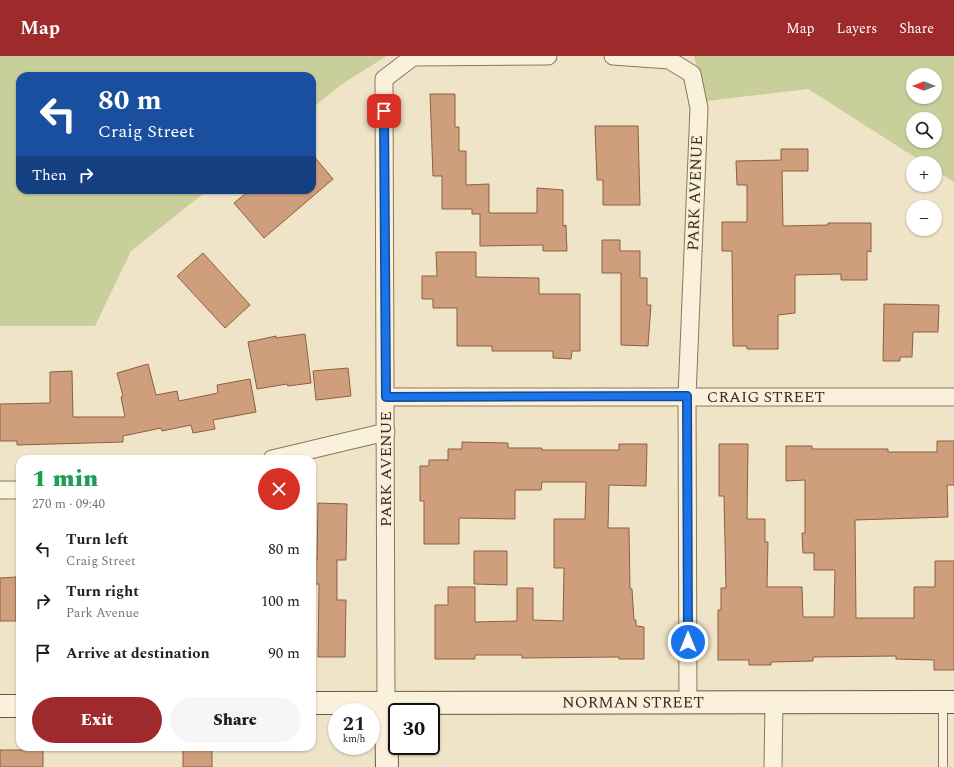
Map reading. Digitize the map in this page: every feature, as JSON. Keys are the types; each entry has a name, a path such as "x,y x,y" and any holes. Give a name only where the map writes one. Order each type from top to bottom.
{"street":[{"name":"PARK AVENUE","path":"387,767 384,79 413,57 548,56"},
{"name":"PARK AVENUE","path":"613,56 669,60 692,74 699,108 687,396 688,703"},
{"name":"CRAIG STREET","path":"386,397 954,397"},
{"path":"289,455 386,432"},
{"path":"0,490 16,490"},
{"path":"773,767 774,702"},
{"name":"NORMAN STREET","path":"316,703 949,702"},
{"path":"0,706 16,706"}],"lane":[{"path":"943,767 949,702"}],"green space":[{"path":"0,56 387,56 345,82 316,105 316,72 16,72 16,194 203,194 131,251 95,326 0,326"},
{"path":"694,56 954,56 954,182 942,174 942,156 913,156 808,89 706,101"}],"building":[{"path":"430,94 455,94 455,127 459,127 459,151 466,151 466,185 489,184 489,213 537,213 537,188 563,190 563,226 566,225 567,251 543,251 543,245 480,246 480,214 472,214 472,209 442,209 442,176 433,176"},
{"path":"595,126 638,126 640,205 603,205 603,180 597,180"},
{"path":"781,149 808,149 808,171 782,171 783,226 828,225 828,223 871,223 871,252 867,251 867,280 841,280 841,274 795,275 795,313 778,315 778,349 747,349 747,346 733,346 732,251 722,251 722,222 747,222 747,185 737,185 736,161 781,160"},
{"path":"316,159 333,179 316,194"},
{"path":"245,194 315,194 264,238 234,203"},
{"path":"602,240 620,240 620,251 640,251 640,278 647,278 647,305 651,305 648,346 621,345 621,273 602,273"},
{"path":"436,252 476,252 476,277 539,278 539,294 580,294 580,351 572,351 571,359 553,358 553,351 492,351 492,346 457,346 457,308 433,308 433,299 422,299 422,276 437,276"},
{"path":"203,253 250,305 225,328 177,276"},
{"path":"884,304 939,305 938,332 913,332 912,357 900,357 900,361 883,361"},
{"path":"305,334 311,383 288,386 287,384 257,389 248,342 276,336 276,338"},
{"path":"148,364 156,395 177,391 179,401 218,393 217,385 250,379 256,412 213,420 215,429 193,433 191,425 162,431 161,428 123,436 123,442 17,445 17,441 0,441 0,404 50,403 50,372 72,371 73,417 125,417 121,397 123,396 117,373"},
{"path":"348,368 351,396 316,400 313,371"},
{"path":"937,441 954,441 954,485 947,485 948,517 855,520 856,618 914,618 914,587 935,587 935,561 954,561 954,670 934,670 934,660 896,659 896,656 813,657 813,661 771,662 771,665 749,665 749,660 718,660 718,610 721,610 721,588 726,588 724,496 719,496 719,444 748,444 747,519 765,519 765,542 768,542 767,587 802,587 803,617 834,617 835,570 814,570 814,553 803,553 802,533 805,533 805,480 786,481 786,446 812,446 812,449 888,449 888,452 937,452"},
{"path":"462,442 508,443 508,448 542,448 542,450 619,450 619,444 647,444 646,486 609,485 608,528 629,528 630,589 632,589 634,620 636,620 636,626 644,627 644,659 619,659 619,657 522,658 522,655 475,655 475,659 435,659 435,605 448,605 448,587 475,587 475,622 517,621 517,588 533,588 533,620 563,621 564,568 554,568 554,519 585,519 586,482 542,482 541,490 515,490 515,519 459,518 459,544 424,544 424,501 420,501 420,466 429,466 429,460 448,460 448,449 462,449"},
{"path":"318,503 347,504 346,560 337,560 337,600 346,600 345,657 318,657 319,584 316,584"},
{"path":"474,551 507,551 507,585 474,584"},
{"path":"16,577 16,621 0,621 0,578"},
{"path":"0,750 43,751 43,767 0,767"},
{"path":"183,751 212,751 212,767 183,767"}],"route":[{"path":"384,111 386,397 687,396 688,642"}]}
